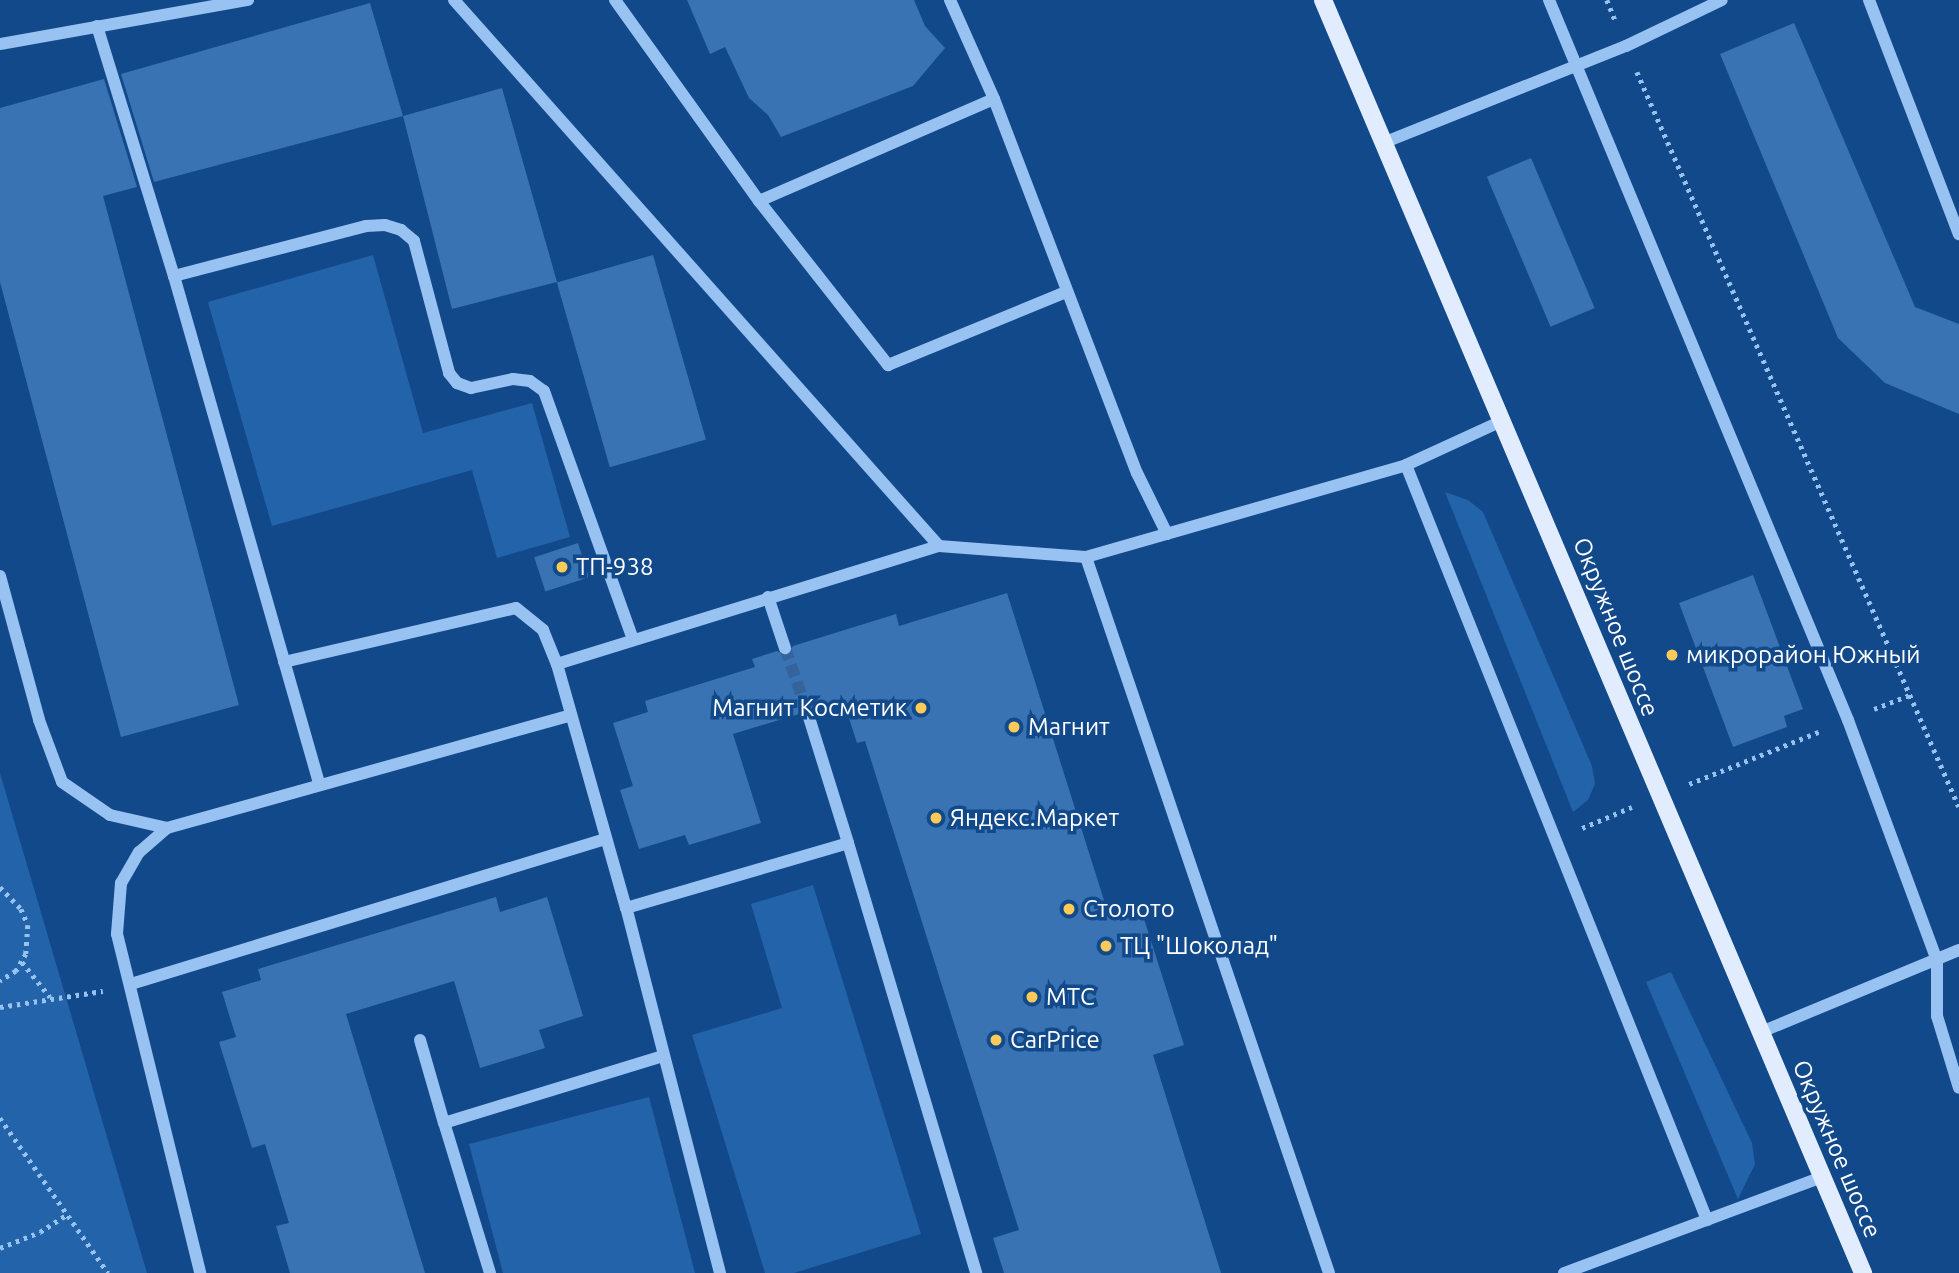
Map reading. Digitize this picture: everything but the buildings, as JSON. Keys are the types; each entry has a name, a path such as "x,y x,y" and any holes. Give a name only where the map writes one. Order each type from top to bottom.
{"main road":[{"name":"Окружное шоссе","path":"1323,0 1382,143 1504,420 1659,796 1761,1032 1820,1178 1863,1273"}],"lane":[{"path":"0,44 248,0"},
{"path":"454,0 939,546"},
{"path":"615,0 759,201 888,365 1066,292"},
{"path":"950,0 994,99 1137,473 1167,534"},
{"path":"1549,0 1847,720 1937,961 1937,1016 1959,1088"},
{"path":"1382,143 1626,46 1722,0"},
{"path":"1869,0 1959,234"},
{"path":"97,26 174,276 319,783"},
{"path":"759,201 994,99"},
{"path":"174,276 366,226 385,225 407,236 419,257 449,373 457,383 471,388 513,379 530,381 544,391 633,640"},
{"path":"557,664 939,546 1086,557 1406,465 1504,420"},
{"path":"1406,465 1707,1220"},
{"path":"1086,557 1329,1273"},
{"path":"1,581 39,720 62,782 110,815 167,828"},
{"path":"768,597 785,648"},
{"path":"284,662 516,608 543,630 557,664 568,716 626,908 720,1273"},
{"path":"807,711 976,1273"},
{"path":"200,1273 117,934 121,883 139,852 167,828 319,783 568,716"},
{"path":"131,984 606,839"},
{"path":"626,908 848,843"},
{"path":"1761,1032 1959,950"},
{"path":"420,1040 490,1273"},
{"path":"444,1123 663,1056"},
{"path":"1564,1273 1820,1178"}],"path":[{"path":"1607,0 1959,807"},
{"path":"1555,839 1912,694"},
{"path":"0,887 21,909 28,925 22,961 0,981"},
{"path":"22,961 50,997"},
{"path":"0,1007 131,984"},
{"path":"0,1118 107,1273"},
{"path":"0,1248 66,1215"}],"shaded area":[{"path":"373,255 423,433 532,403 570,537 497,558 472,470 272,526 208,302"},
{"path":"1445,492 1468,500 1483,512 1592,766 1595,784 1588,800 1573,812"},
{"path":"0,773 147,1273 0,1273"},
{"path":"813,885 921,1234 794,1273 765,1273 692,1035 782,1008 751,904"},
{"path":"1671,972 1752,1143 1755,1164 1738,1199 1646,982"},
{"path":"649,1097 695,1273 503,1273 469,1144"}],"tunnel":[{"path":"785,648 807,711"}],"place":[{"name":"ТП-938","path":"562,567"},
{"name":"микрорайон Южный","path":"1672,655"},
{"name":"Магнит Косметик","path":"921,708"},
{"name":"Магнит","path":"1014,727"},
{"name":"Яндекс.Маркет","path":"936,818"},
{"name":"Столото","path":"1069,909"},
{"name":"ТЦ \"Шоколад\"","path":"1106,946"},
{"name":"МТС","path":"1032,997"},
{"name":"CarPrice","path":"996,1040"}]}
